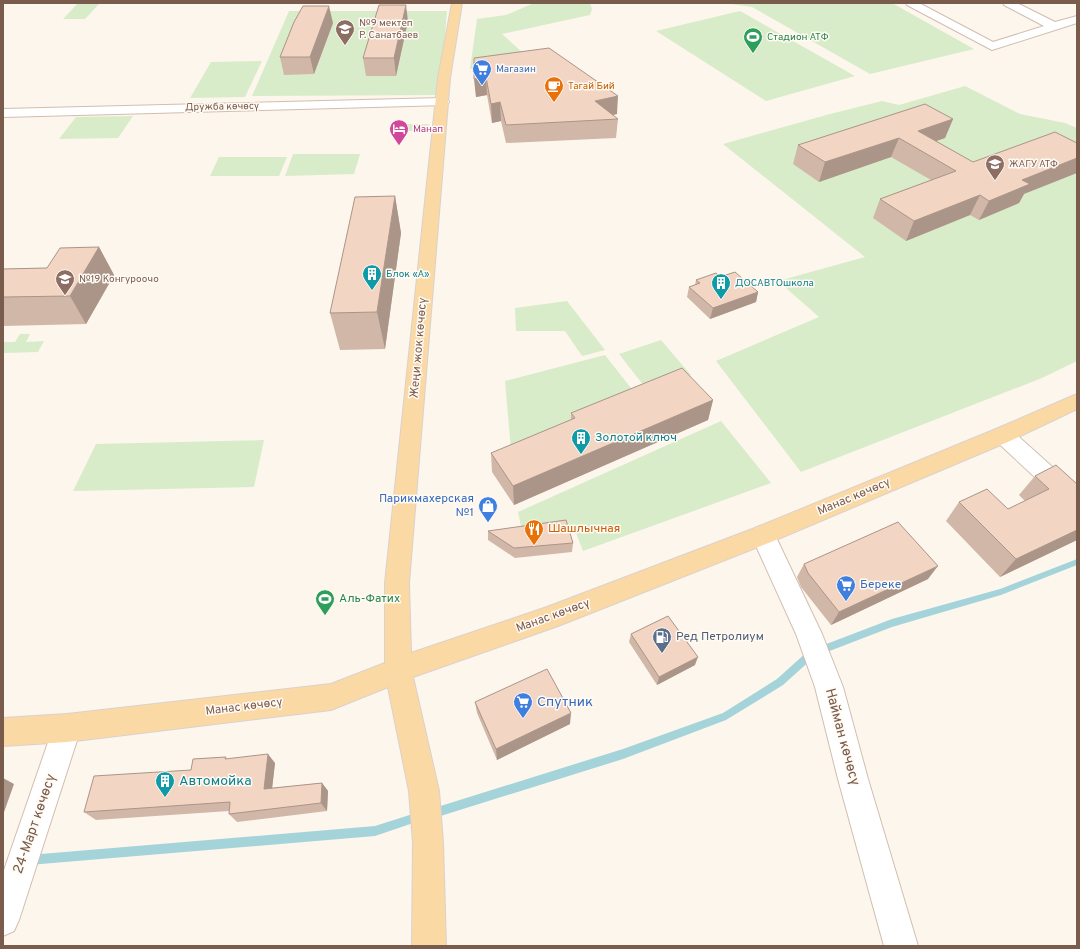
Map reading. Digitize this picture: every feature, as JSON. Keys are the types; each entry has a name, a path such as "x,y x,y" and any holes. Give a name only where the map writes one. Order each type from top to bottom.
{"main road":[{"name":"Жеңи жок көчөсү","path":"429,946 428,843 424,791 398,670 398,583 444,78 457,3"},
{"name":"Манас көчөсү","path":"3,732 67,728 331,697 398,670 549,618 763,535 1003,435 1077,401"}],"street":[{"path":"911,3 992,46 1077,19"},
{"path":"1008,3 1054,26"},
{"name":"Дружба көчөсү","path":"3,112 442,102"},
{"path":"1003,435 1077,502"},
{"name":"Найман көчөсү","path":"763,535 809,634 829,687 853,779 901,946"},
{"name":"24-Март көчөсү","path":"3,920 42,799 67,728"}],"green space":[{"path":"78,3 100,3 85,19 63,19"},
{"path":"534,3 590,3 592,9 590,15 502,34 523,53 470,69 477,19 506,15"},
{"path":"725,3 892,3 974,49 870,74 752,7"},
{"path":"289,11 447,11 440,95 252,96"},
{"name":"Стадион АТФ","path":"740,11 855,76 766,101 656,31"},
{"path":"262,61 245,97 190,98 211,62"},
{"path":"965,86 1020,114 1065,123 1077,128 1077,361 1042,378 801,472 716,361 819,317 778,281 865,257 723,144 882,101 899,105"},
{"path":"133,116 118,138 59,139 76,117"},
{"path":"404,124 429,124 428,131 402,131"},
{"path":"293,154 360,154 354,174 285,176"},
{"path":"219,157 287,157 279,176 210,176"},
{"path":"567,301 605,350 582,356 565,331 516,331 515,308"},
{"path":"20,334 30,334 26,342 44,341 38,352 3,353 3,342 15,342"},
{"path":"661,340 691,375 648,391 619,354"},
{"path":"605,355 638,397 511,450 505,381"},
{"path":"721,421 771,483 583,551 573,525 522,531 518,512"},
{"path":"264,440 254,487 73,491 96,444"}],"building":[{"path":"379,5 406,5 394,58 363,58"},
{"path":"303,6 329,6 310,57 280,57 294,22"},
{"name":"Тагай Бий","path":"549,48 618,96 595,101 618,119 506,125 500,102 491,104 486,77 474,79 474,58"},
{"path":"925,104 953,119 918,131 973,162 1055,132 1077,143 1077,158 1022,180 1030,184 989,201 980,195 914,221 880,199 956,171 899,138 825,162 798,145"},
{"path":"395,196 377,312 330,313 355,197"},
{"path":"99,247 70,296 3,297 3,269 47,268 60,248"},
{"path":"735,272 758,292 713,308 689,287 700,283 696,280 716,273 720,277"},
{"path":"682,368 713,400 513,486 491,453 575,418 571,413"},
{"path":"1056,465 1077,484 1077,530 1016,559 959,502 987,489 1008,509 1049,489 1035,476"},
{"path":"566,520 573,543 514,548 488,531"},
{"name":"Береке","path":"898,522 938,566 839,612 808,573 804,564"},
{"name":"Ред Петролиум","path":"668,616 698,657 659,677 631,634"},
{"name":"Спутник","path":"547,669 571,713 496,749 475,702"},
{"path":"268,754 264,789 322,783 321,803 229,814 230,802 84,812 94,776 191,770 193,759 226,757 225,759"}],"waterway":[{"path":"431,814 623,754 726,716 780,682 811,654 892,623 1001,592 1077,562"},
{"path":"29,860 375,831 419,817"}],"place":[{"name":"№9 мектеп Р. Санатбаев","path":"345,46"},
{"name":"Стадион АТФ","path":"753,54"},
{"name":"Магазин","path":"482,86"},
{"name":"Тагай Бий","path":"554,103"},
{"name":"Манап","path":"399,146"},
{"name":"ЖАГУ АТФ","path":"995,181"},
{"name":"Блок «А»","path":"372,291"},
{"name":"№19 Конгуроочо","path":"65,296"},
{"name":"ДОСАВТОшкола","path":"721,300"},
{"name":"Золотой ключ","path":"581,455"},
{"name":"Парикмахерская №1","path":"488,523"},
{"name":"Шашлычная","path":"534,546"},
{"name":"Береке","path":"846,602"},
{"name":"Аль-Фатих","path":"325,616"},
{"name":"Ред Петролиум","path":"662,654"},
{"name":"Спутник","path":"523,719"},
{"name":"Автомойка","path":"165,798"}]}
